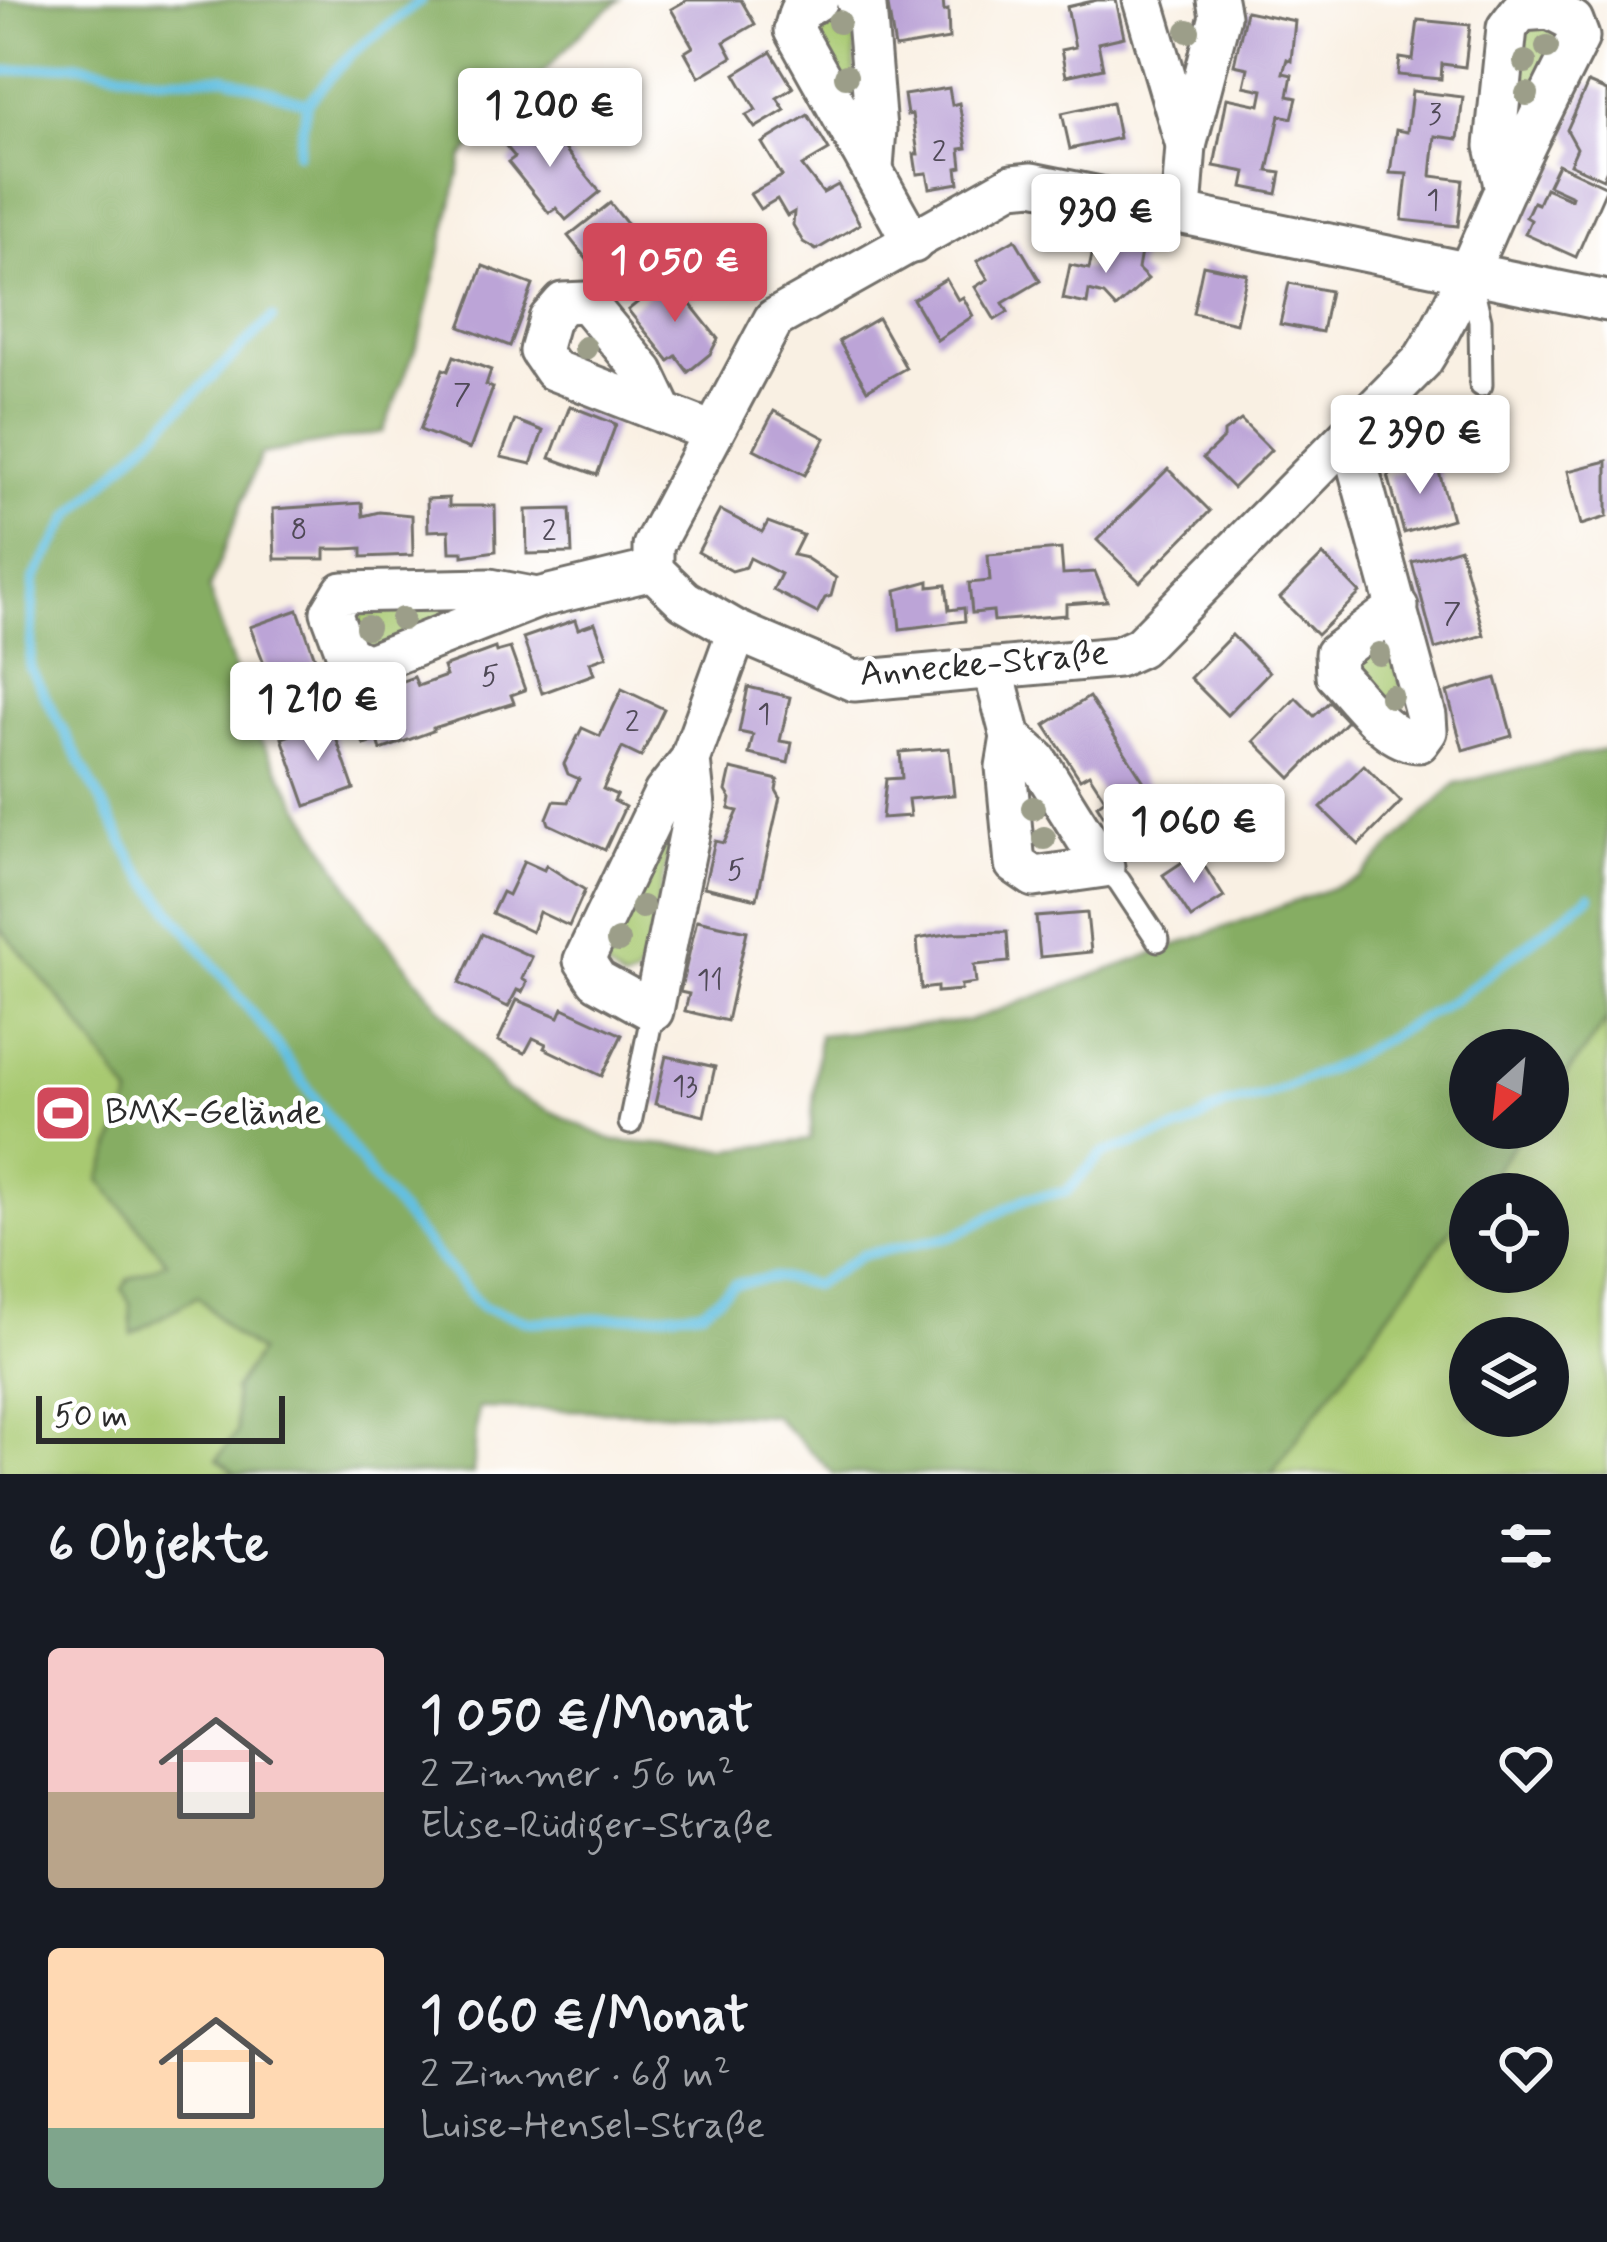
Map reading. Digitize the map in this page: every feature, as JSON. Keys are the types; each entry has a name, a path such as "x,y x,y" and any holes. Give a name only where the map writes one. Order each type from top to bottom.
{"street":[{"path":"818,0 799,12 794,31 913,243"},
{"path":"856,0 866,7 875,129 873,167"},
{"path":"1143,0 1186,146"},
{"path":"1180,211 1186,146 1220,16 1217,0"},
{"path":"537,598 653,570 653,546 774,319 1012,185 1032,182 1607,301"},
{"name":"Annecke-Straße","path":"653,570 684,600 737,631 854,681 1118,657 1140,647 1422,361 1447,322 1504,189"},
{"path":"662,410 712,432"},
{"path":"1350,438 1398,607"},
{"path":"690,760 695,806 652,1011 597,980 584,960 664,793 690,760 737,631"},
{"path":"993,668 1011,737 1006,767 1015,864 1034,877 1104,867 1037,760 1011,737"}],"lane":[{"path":"1469,270 1480,320 1481,385"},
{"path":"1104,867 1119,880 1158,940"},
{"path":"630,1123 652,1011"}],"green space":[{"path":"0,0 620,0 591,22 463,157 422,331 383,432 261,454 209,589 253,728 367,916 506,1090 614,1141 729,1150 810,1140 819,1035 969,1021 1359,878 1456,783 1607,749 1607,1020 1569,1071 1569,1029 1449,1029 1449,1149 1510,1149 1493,1173 1449,1173 1449,1232 1271,1474 834,1474 773,1415 478,1408 473,1474 236,1474 217,1459 237,1432 234,1389 259,1352 233,1334 198,1296 132,1334 130,1304 122,1289 129,1279 167,1262 100,1180 131,1097 72,1013 0,928"},
{"path":"834,10 856,18 854,105 812,43 816,18"},
{"path":"1536,21 1562,38 1511,138 1518,41"},
{"path":"474,605 379,649 351,641 352,609"},
{"path":"1372,642 1390,646 1405,698 1401,707 1385,705 1351,663"},
{"path":"677,811 647,956 636,977 624,982 603,966 664,814"},
{"path":"0,928 72,1013 131,1097 100,1180 168,1262 129,1279 132,1333 198,1296 233,1334 260,1352 234,1389 238,1432 218,1459 236,1474 0,1474"},
{"path":"1607,1020 1607,1474 1271,1474 1449,1232 1449,1293 1569,1293 1569,1173 1493,1173 1510,1149 1569,1149 1569,1071"}],"building":[{"path":"687,0 741,0 755,24 724,42 732,57 699,77 685,52 693,47 671,9"},
{"path":"887,0 943,0 949,39 895,48"},
{"path":"1116,0 1124,37 1098,43 1103,68 1066,76 1061,50 1075,47 1067,7"},
{"path":"1246,11 1295,21 1291,61 1287,59 1283,73 1292,75 1288,96 1297,98 1292,118 1280,115 1268,171 1281,173 1277,194 1243,187 1246,172 1214,166 1227,98 1260,105 1263,90 1244,86 1248,68 1234,65"},
{"path":"1418,20 1470,25 1465,67 1442,64 1441,79 1398,75 1400,58 1413,60"},
{"path":"771,52 793,88 777,98 785,110 755,128 746,115 756,110 735,74"},
{"path":"1588,83 1607,91 1603,179 1570,164 1577,148 1567,130"},
{"path":"949,88 952,105 959,103 967,148 960,149 959,183 930,188 927,173 917,174 912,114 907,115 904,95"},
{"path":"1412,91 1463,97 1458,139 1435,136 1431,176 1463,180 1458,226 1402,220 1407,174 1390,173 1396,130 1407,132"},
{"path":"1112,102 1119,138 1070,149 1062,113"},
{"path":"808,115 829,150 802,166 823,193 838,185 860,224 816,250 803,242 793,225 794,212 787,216 777,199 760,209 750,194 782,176 762,143"},
{"path":"539,117 600,192 566,220 556,208 549,213 508,162 515,157 505,145"},
{"path":"1558,164 1607,187 1576,257 1525,234 1531,220 1526,217 1545,188 1571,199 1548,185"},
{"path":"610,203 651,253 609,287 568,236"},
{"path":"1015,239 1040,281 1003,303 1008,312 995,320 975,287 988,279 977,261"},
{"path":"1095,242 1141,252 1138,269 1148,279 1116,308 1104,295 1089,291 1087,304 1063,299 1070,265 1089,269"},
{"path":"1203,265 1247,274 1236,323 1193,313"},
{"path":"483,266 533,285 510,346 460,327"},
{"path":"669,277 718,339 710,354 688,372 676,356 669,361 628,310"},
{"path":"946,279 973,316 937,340 913,299"},
{"path":"1289,283 1330,291 1322,332 1280,324"},
{"path":"878,318 906,368 867,390 839,341"},
{"path":"454,356 491,370 486,385 493,388 470,449 420,430 443,369 448,371"},
{"path":"570,406 616,424 597,475 550,458"},
{"path":"774,411 825,438 805,475 754,449"},
{"path":"515,420 543,431 531,464 501,457"},
{"path":"1241,420 1271,450 1233,488 1203,458"},
{"path":"1436,461 1452,519 1404,533 1388,475"},
{"path":"1607,461 1607,517 1581,525 1568,471"},
{"path":"1168,469 1210,511 1140,582 1097,540"},
{"path":"449,498 449,506 495,506 496,551 463,556 463,552 450,552 449,530 428,531 427,499"},
{"path":"362,503 363,516 379,512 412,515 413,555 362,557 362,548 325,549 325,559 275,559 273,509"},
{"path":"570,509 572,553 527,554 526,510"},
{"path":"720,510 762,532 768,522 803,535 793,555 836,578 831,596 817,613 773,590 781,574 750,558 746,567 732,571 698,552"},
{"path":"1460,548 1484,635 1435,649 1412,562"},
{"path":"1061,549 1063,574 1095,572 1107,601 1066,604 1066,615 994,621 993,611 972,613 969,583 990,581 988,555"},
{"path":"1323,555 1360,593 1317,635 1280,598"},
{"path":"929,581 929,587 946,585 949,610 964,608 965,621 900,629 896,590"},
{"path":"298,610 317,664 310,666 317,685 278,699 250,627"},
{"path":"575,620 578,629 595,623 607,656 590,662 594,674 542,693 523,638"},
{"path":"1232,635 1269,672 1227,715 1190,678"},
{"path":"495,648 496,652 510,648 525,690 511,695 514,703 381,750 378,740 364,745 351,710 365,705 362,696 414,677 418,686 446,676 443,667"},
{"path":"1496,678 1512,736 1463,750 1447,692"},
{"path":"748,687 790,697 780,741 792,743 788,763 749,754 753,735 739,732"},
{"path":"622,689 664,709 641,757 622,748 603,789 617,795 614,801 625,807 605,850 549,824 547,818 554,801 568,802 579,779 568,774 564,764 582,728 600,736"},
{"path":"1089,697 1176,831 1131,859 1097,805 1105,799 1089,774 1080,779 1045,725"},
{"path":"1296,698 1314,716 1329,702 1347,721 1291,778 1254,741"},
{"path":"330,721 354,789 306,806 282,738"},
{"path":"949,748 954,795 908,799 910,816 882,818 886,779 902,778 900,752"},
{"path":"1364,765 1401,802 1359,845 1321,808"},
{"path":"731,769 778,780 780,797 757,899 704,887 715,841 724,843 738,811 729,809 731,799 726,791"},
{"path":"1196,853 1224,897 1191,918 1163,875"},
{"path":"524,861 544,870 546,865 585,890 569,926 539,912 532,932 492,913 502,892 508,895"},
{"path":"1087,913 1091,952 1040,957 1036,917"},
{"path":"697,920 747,931 727,1021 685,1011 689,994 680,992"},
{"path":"1007,932 1009,962 974,965 976,983 961,985 961,990 921,989 917,939"},
{"path":"482,934 532,957 522,979 527,982 508,1007 459,983"},
{"path":"517,1000 559,1017 563,1008 622,1035 602,1076 533,1038 525,1053 498,1041"},
{"path":"666,1056 715,1067 704,1116 655,1104"}],"waterway":[{"path":"298,153 307,103 352,53 422,0"},
{"path":"0,72 74,64 160,78 225,77 307,103"},
{"path":"272,318 71,516 34,579 30,668 136,866 270,1036 376,1183 481,1307 531,1322 703,1310 734,1284 775,1277 815,1285 862,1255 953,1236 1027,1198 1066,1192 1102,1154 1186,1127 1225,1105 1265,1096 1344,1062 1457,998 1590,896"}],"place":[{"name":"BMX-Gelände","path":"63,1113"}]}
